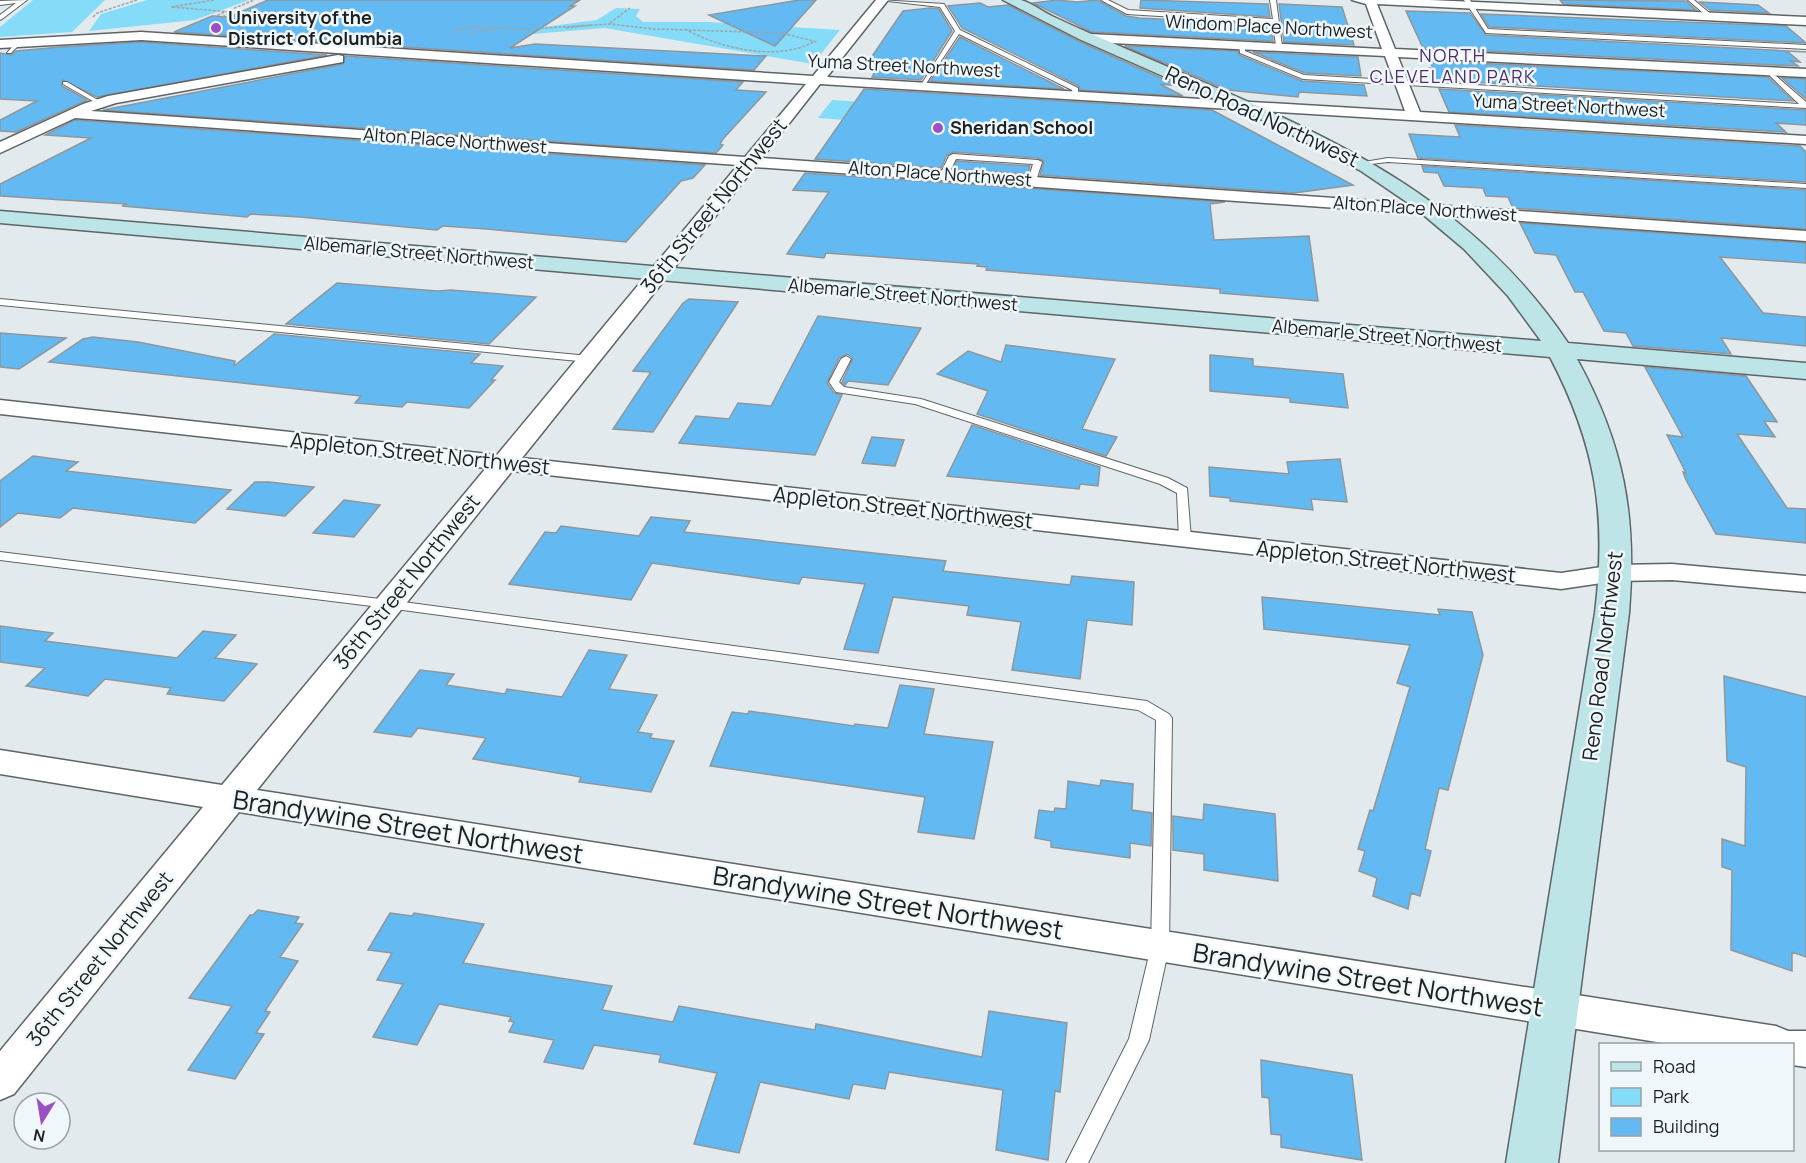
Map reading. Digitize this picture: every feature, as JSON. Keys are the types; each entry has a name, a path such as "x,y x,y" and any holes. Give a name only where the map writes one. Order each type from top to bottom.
{"main road":[{"name":"Reno Road Northwest","path":"1010,0 1090,38 1246,106 1362,163 1430,209 1468,240 1503,274 1528,304 1560,350 1586,402 1607,460 1616,521 1615,573 1556,1010 1532,1163"},
{"name":"Albemarle Street Northwest","path":"0,217 1806,371"}],"street":[{"name":"36th Street Northwest","path":"0,1081 882,0"},
{"path":"1358,0 1468,3 1806,21"},
{"path":"1371,0 1414,116"},
{"name":"Yuma Street Northwest","path":"5,48 19,42 95,36 141,36 921,87 1806,140"},
{"name":"Windom Place Northwest","path":"1090,38 1806,73"},
{"path":"0,148 100,103 135,94 368,52"},
{"name":"Alton Place Northwest","path":"74,114 1806,236"},
{"name":"Appleton Street Northwest","path":"0,407 1560,581 1615,573 1690,573 1806,584"},
{"name":"Brandywine Street Northwest","path":"0,762 1770,1043"}],"lane":[{"path":"882,0 942,5 958,31 1076,89 1075,96"},
{"path":"1104,0 1127,12 1140,14 1275,21"},
{"path":"1273,0 1279,46"},
{"path":"1691,0 1711,17"},
{"path":"0,3 23,1"},
{"path":"0,18 23,1"},
{"path":"1468,3 1486,31 1806,47"},
{"path":"921,87 958,31"},
{"path":"1242,44 1242,52 1303,77 1806,106"},
{"path":"1768,71 1806,106"},
{"path":"65,83 100,103"},
{"path":"1362,163 1388,160 1806,186"},
{"path":"0,302 589,359"},
{"path":"846,359 834,382 840,390 917,401 1164,481 1183,492 1185,539"},
{"path":"0,556 388,604 1142,705 1164,718 1160,947 1139,1040 1077,1163"}],"path":[{"path":"213,0 171,7 232,12 222,17"},
{"path":"209,18 254,0"},
{"path":"610,24 630,8"},
{"path":"495,29 459,28 454,33 495,29 557,28 597,23 634,28 782,33 801,36 813,42 822,42"},
{"path":"684,28 696,37 762,51 795,49 809,46 813,42"}],"green space":[{"path":"33,0 105,0 72,32 0,37 0,27"},
{"path":"147,0 249,0 195,20 89,31 101,14"},
{"path":"616,8 640,9 636,16 643,22 708,22 840,30 813,64 605,28 402,45 597,20"},
{"path":"832,100 927,106 916,125 818,118"}],"building":[{"path":"268,0 580,0 570,6 575,6 510,48 535,44 766,56 754,70 174,32 212,16 229,17"},
{"path":"799,0 816,0 775,46 709,15"},
{"path":"1057,0 1077,2 1097,0 1126,16 1139,18 1271,25 1273,41 1092,32 1033,3"},
{"path":"1141,0 1268,4 1270,17 1140,8"},
{"path":"1560,0 1686,1 1696,10 1563,4"},
{"path":"1700,2 1758,5 1769,13 1710,10"},
{"path":"980,3 988,7 1008,5 1078,41 1179,86 1160,84 1183,96 1080,90 1079,86 962,28 948,6"},
{"path":"1279,4 1342,7 1354,45 1284,42"},
{"path":"939,9 952,31 921,80 872,77 879,63 868,62 903,11"},
{"path":"1406,11 1470,13 1486,35 1806,52 1787,51 1800,62 1791,61 1798,66 1423,48"},
{"path":"1481,14 1786,26 1806,43 1489,27"},
{"path":"960,37 1064,89 930,81"},
{"path":"141,42 327,55 97,97 63,80 62,86 87,100 16,132 0,131 0,120 37,101 0,99 0,53 11,55 16,51"},
{"path":"1125,46 1238,51 1239,55 1302,81 1364,85 1367,96 1299,92 1298,97 1228,90"},
{"path":"1253,52 1358,57 1361,76 1305,73"},
{"path":"345,56 743,82 736,90 766,92 723,139 720,144 723,145 716,153 103,110 343,64"},
{"path":"1430,61 1768,77 1793,101 1435,80 1429,68 1433,68"},
{"path":"1782,78 1806,79 1806,99"},
{"path":"864,89 1212,110 1353,185 1294,193 1040,175 1044,161 1038,158 953,152 947,155 941,168 815,159"},
{"path":"1439,89 1806,110 1806,125 1776,123 1786,132 1449,112"},
{"path":"75,120 705,165 693,178 681,181 626,242 443,226 437,230 300,217 251,214 247,217 122,206 127,204 0,196 0,184 91,138 45,135"},
{"path":"1455,125 1800,146 1806,152 1806,182 1418,158 1409,134 1460,137"},
{"path":"957,161 1030,166 1028,174 953,169"},
{"path":"1422,166 1806,190 1806,229 1513,208 1508,197 1486,196 1483,188 1444,186 1438,173 1424,172"},
{"path":"805,173 1225,202 1210,204 1214,240 1309,236 1318,301 1220,293 1220,289 986,270 987,267 977,266 978,264 826,253 824,258 787,254 829,192 793,190"},
{"path":"1520,223 1806,243 1806,263 1720,257 1763,313 1806,317 1806,346 1721,338 1731,354 1633,346 1626,333 1604,331 1583,292 1575,292 1556,255 1535,253"},
{"path":"337,283 536,297 489,344 286,324"},
{"path":"689,299 738,302 653,432 613,429 651,372 633,371 683,303"},
{"path":"818,316 921,328 888,385 848,381 845,385 842,382 853,358 847,354 839,358 827,383 834,393 842,395 815,455 679,443 696,416 729,419 738,403 771,406"},
{"path":"0,333 66,338 19,369 0,367"},
{"path":"274,334 480,354 471,363 503,366 491,380 495,380 469,408 407,402 402,407 355,403 361,396 49,362 83,339 93,337 138,342 235,361 234,366"},
{"path":"1006,345 1115,359 1082,429 1117,437 1106,456 977,414 988,391 937,374 968,351 1001,362"},
{"path":"1210,355 1253,359 1253,366 1343,374 1348,408 1290,402 1290,398 1210,391"},
{"path":"1645,367 1746,376 1777,422 1764,421 1775,437 1737,434 1787,508 1806,509 1806,543 1716,534 1686,480 1683,472 1686,473 1667,435 1683,437"},
{"path":"972,425 1100,467 1098,486 1080,484 1079,489 947,476"},
{"path":"872,437 904,440 895,466 862,463"},
{"path":"33,456 78,462 66,471 231,490 195,523 73,508 60,518 18,513 0,527 0,481"},
{"path":"1340,459 1347,502 1311,499 1313,510 1230,501 1230,498 1210,496 1209,467 1289,474 1287,462"},
{"path":"255,482 314,487 285,516 227,509"},
{"path":"344,500 380,505 354,537 313,533"},
{"path":"651,517 690,521 684,532 946,561 943,571 1070,585 1072,576 1134,582 1132,625 1087,620 1080,679 1012,670 1021,622 967,615 969,606 893,597 878,653 844,649 865,584 802,577 799,584 652,563 631,600 509,584 545,532 556,533 561,526 639,536"},
{"path":"1262,597 1440,615 1438,609 1472,612 1483,655 1448,790 1439,788 1425,849 1431,851 1420,896 1411,893 1408,909 1373,896 1377,878 1359,871 1365,851 1358,849 1370,810 1373,811 1410,687 1397,683 1410,645 1264,629"},
{"path":"0,626 53,633 45,641 177,658 203,631 236,635 215,658 257,664 224,701 167,694 171,688 105,679 88,696 26,686 45,668 0,662"},
{"path":"589,650 627,655 609,689 657,695 638,732 652,734 650,738 674,741 651,792 579,782 581,777 473,759 486,738 418,728 411,737 374,732 420,670 454,674 446,685 505,694 507,689 562,697"},
{"path":"1724,676 1806,697 1806,957 1792,952 1792,971 1731,950 1732,870 1722,867 1722,839 1745,846 1746,767 1727,761"},
{"path":"900,685 934,689 924,734 993,742 974,839 918,832 925,797 710,766 732,712 748,714 749,711 854,726 855,724 888,728"},
{"path":"1101,780 1133,784 1132,810 1152,813 1151,846 1130,843 1130,858 1051,847 1051,841 1035,838 1039,810 1054,812 1055,808 1066,809 1068,781 1100,786"},
{"path":"1204,804 1275,814 1278,881 1204,870 1204,854 1173,850 1173,816 1203,820"},
{"path":"258,910 299,917 295,923 303,924 280,957 298,961 265,1011 270,1012 256,1033 264,1034 235,1079 188,1070 232,1006 189,998 250,915"},
{"path":"390,913 412,916 414,913 484,924 463,963 612,986 602,1010 673,1022 679,1006 815,1030 816,1024 982,1057 989,1011 1067,1023 1060,1092 1055,1091 1048,1160 996,1150 1003,1090 889,1072 885,1089 853,1084 849,1099 760,1082 739,1153 694,1144 717,1073 659,1062 661,1055 594,1045 583,1069 544,1062 554,1040 509,1032 514,1022 509,1021 511,1017 439,1004 417,1045 373,1037 403,984 377,980 392,953 368,950"},
{"path":"1261,1060 1352,1075 1362,1160 1281,1147 1281,1135 1271,1134 1269,1098 1262,1097"}],"place":[{"name":"University of the District of Columbia","path":"216,28"},
{"name":"Sheridan School","path":"938,128"}],"district":[{"name":"NORTH CLEVELAND PARK","path":"1453,66"}]}
